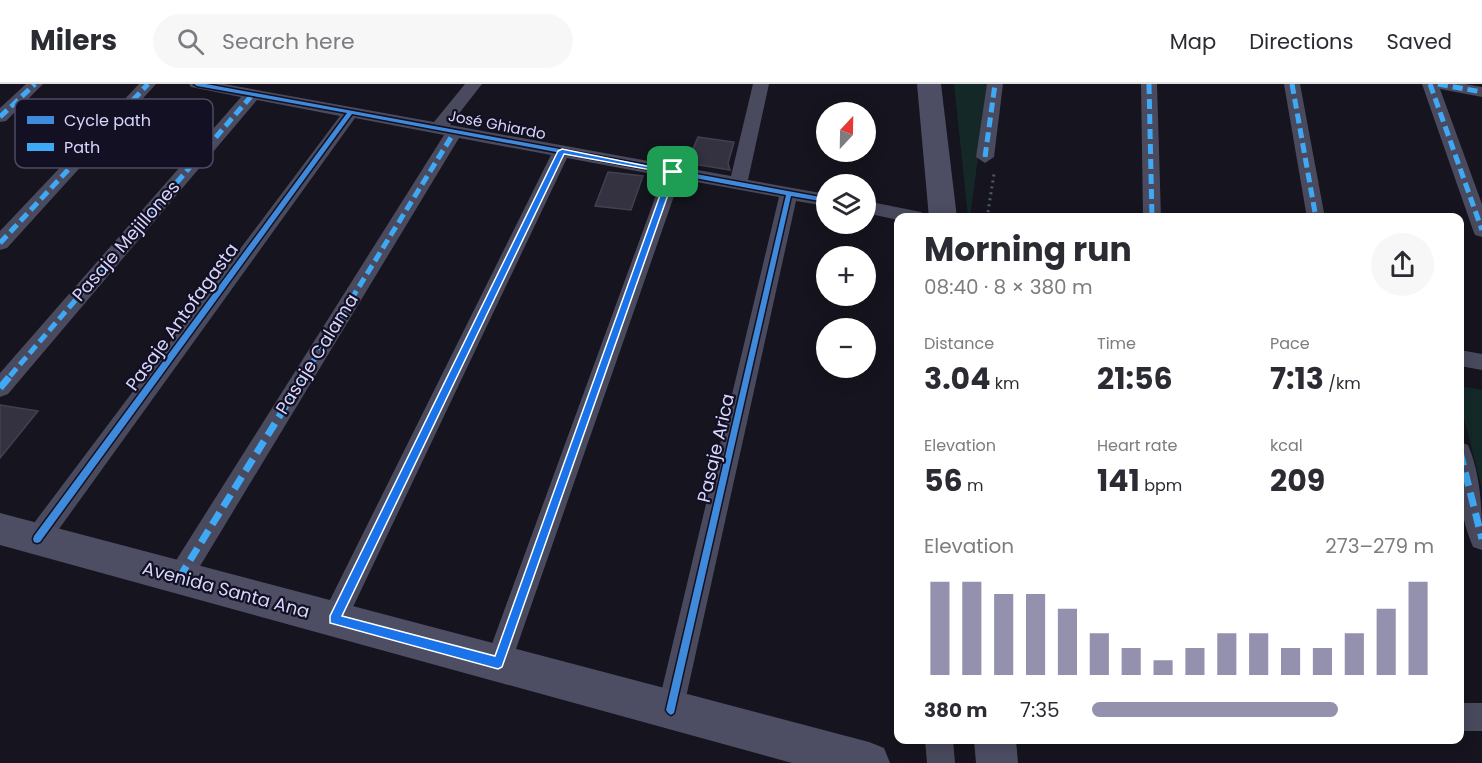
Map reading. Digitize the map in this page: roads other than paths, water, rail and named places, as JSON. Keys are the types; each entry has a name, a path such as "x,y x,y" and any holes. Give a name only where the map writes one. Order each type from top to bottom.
{"main road":[{"path":"929,84 942,213"},
{"name":"Avenida Santa Ana","path":"0,529 868,763"},
{"path":"995,744 997,763"}],"street":[{"path":"19,99 35,84"},
{"path":"133,99 147,84"},
{"name":"José Ghiardo","path":"197,84 221,86 253,94 816,198"},
{"name":"Pasaje Calama","path":"179,578 474,84"},
{"path":"738,184 761,84"},
{"path":"985,157 995,84"},
{"path":"1149,84 1152,213"},
{"path":"1292,84 1315,213"},
{"path":"1431,84 1482,230"},
{"path":"1438,84 1482,92"},
{"name":"Pasaje Mejillones","path":"213,140 253,94"},
{"path":"0,117 15,103"},
{"name":"Pasaje Antofagasta","path":"37,539 351,112"},
{"path":"334,619 562,151"},
{"path":"0,243 69,168"},
{"name":"Pasaje Mejillones","path":"0,387 189,168"},
{"path":"498,663 673,172"},
{"name":"Pasaje Arica","path":"671,710 789,193"},
{"path":"876,209 894,213"},
{"path":"1464,359 1482,362"},
{"path":"1464,468 1482,539"},
{"path":"1464,717 1482,717"},
{"path":"939,744 941,763"}]}
